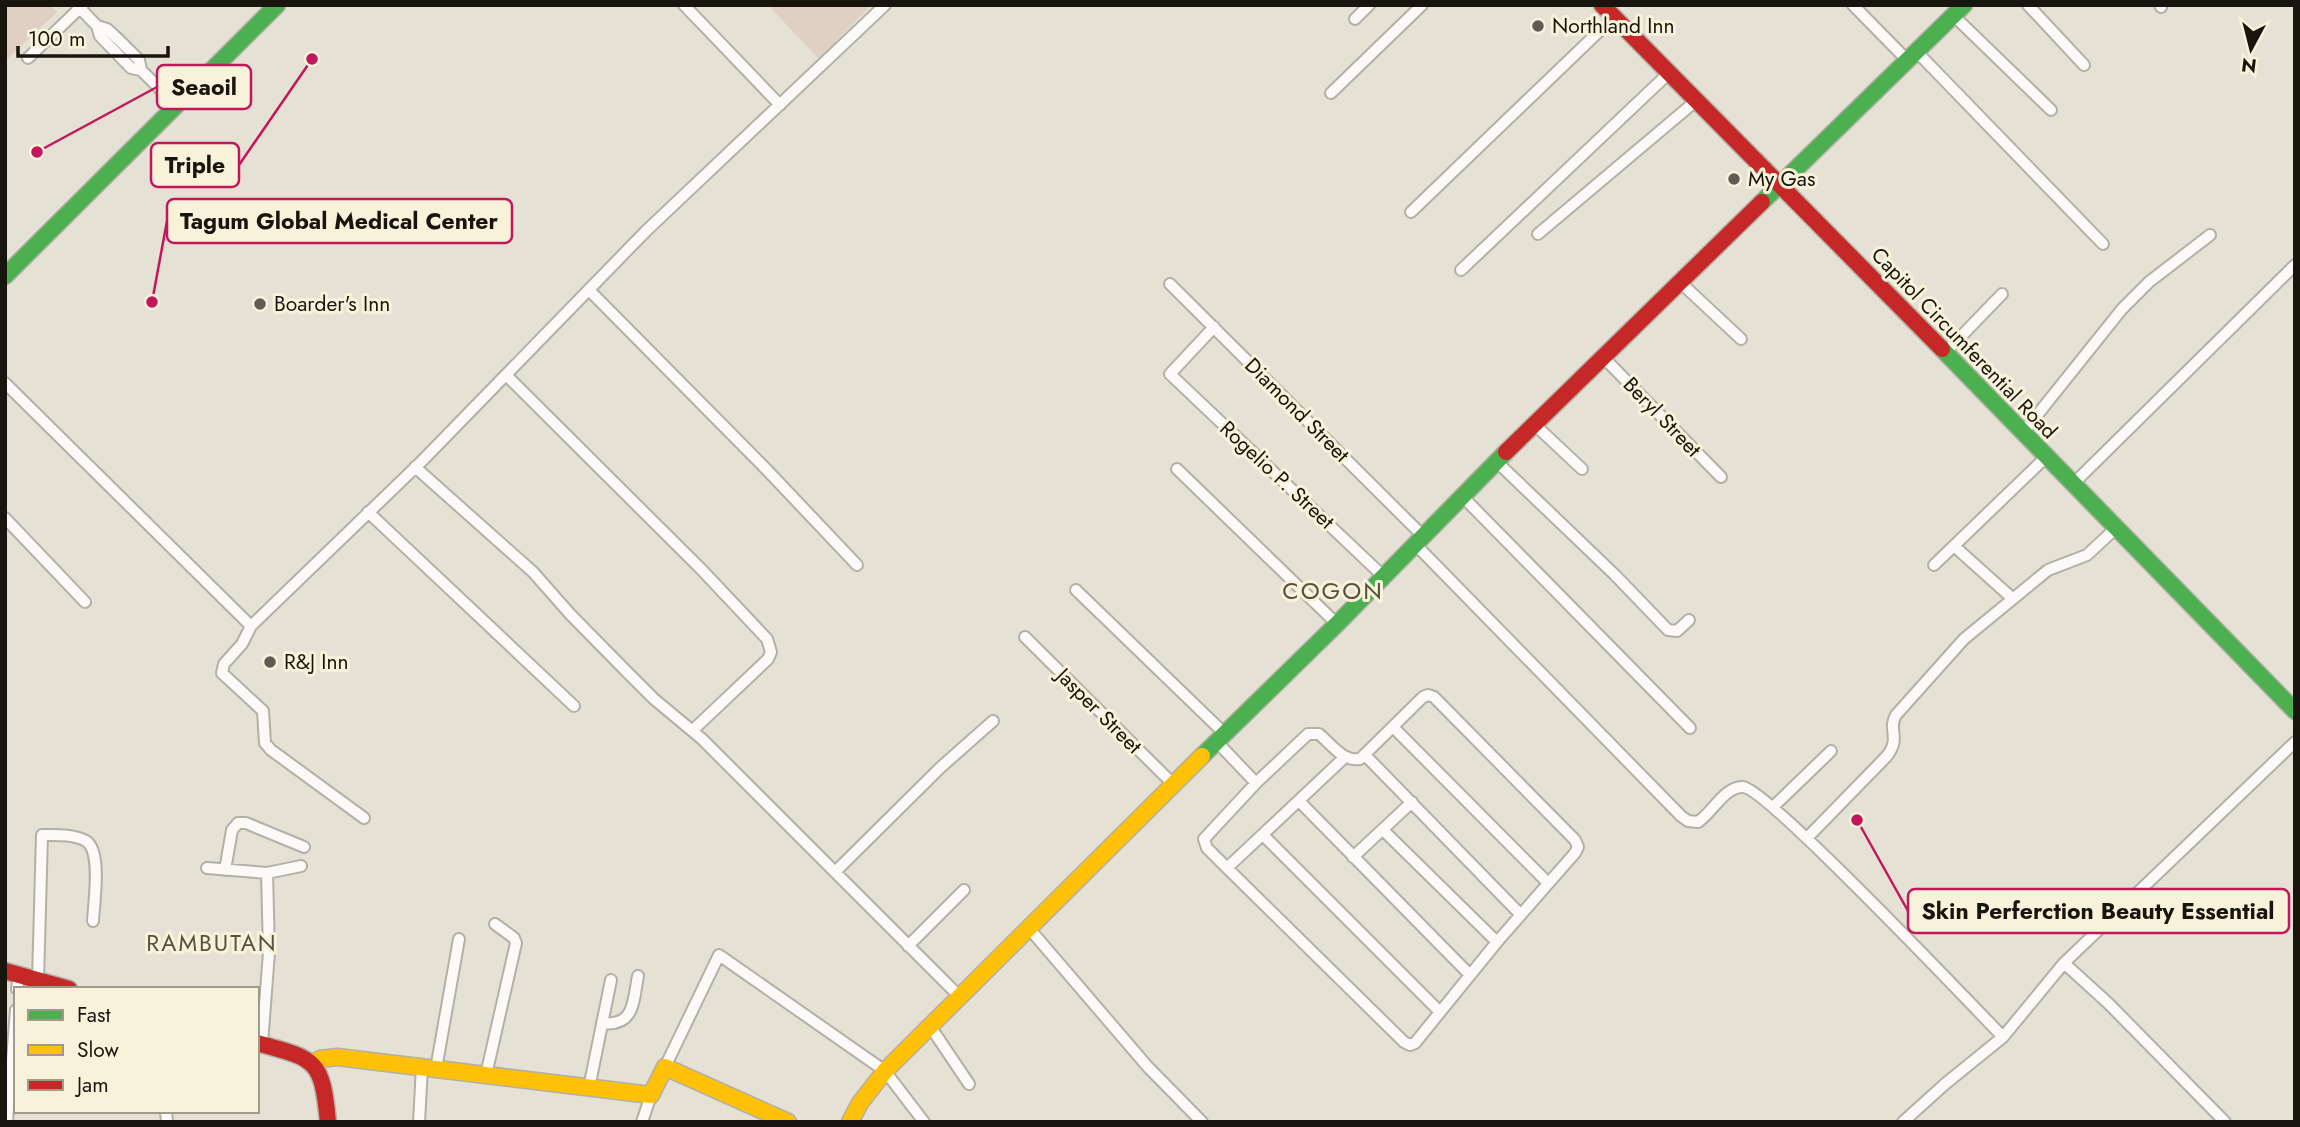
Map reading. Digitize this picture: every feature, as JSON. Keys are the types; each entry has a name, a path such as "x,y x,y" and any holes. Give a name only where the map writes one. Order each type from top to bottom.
{"main road":[{"path":"5,276 277,5"},
{"path":"850,1122 860,1102 884,1071 1027,927 1337,624 1534,424 1959,10"},
{"name":"Capitol Circumferential Road","path":"1608,11 1782,185 2045,458 2295,711"},
{"path":"14,978 38,980 62,987"},
{"path":"260,1043 315,1063 325,1084 328,1122"},
{"path":"315,1063 328,1057 337,1057 651,1095 665,1067 788,1122"}],"street":[{"path":"684,5 780,105"},
{"path":"364,818 271,750 265,743 262,711 222,673 224,663 242,644 251,626 415,467 646,231 885,5"},
{"path":"1355,19 1369,5"},
{"path":"1331,93 1422,5"},
{"path":"1853,5 1912,57 2103,244"},
{"path":"2028,5 2084,65"},
{"path":"29,58 80,6 97,26 100,36 139,60 141,70 176,105"},
{"path":"1959,10 2051,110"},
{"path":"1411,212 1608,11"},
{"path":"1461,270 1670,72"},
{"path":"1538,234 1697,100"},
{"path":"2022,434 2122,309 2149,282 2210,235"},
{"path":"2072,485 2295,265"},
{"path":"1680,282 1741,339"},
{"name":"Diamond Street","path":"1170,284 1688,821 1702,819 1731,790 1741,787 1755,793 1773,807"},
{"path":"590,291 857,565"},
{"path":"1944,354 2002,293"},
{"name":"Rogelio P. Street","path":"1214,327 1170,374 1384,577"},
{"name":"Beryl Street","path":"1603,357 1721,477"},
{"path":"506,375 701,569 767,639 771,652 768,659 693,730"},
{"path":"5,383 251,626"},
{"path":"1534,424 1582,469"},
{"path":"1934,565 2045,458"},
{"path":"1497,462 1668,630 1677,631 1689,620"},
{"path":"415,467 533,572 569,614 654,699 693,730 959,996"},
{"path":"1177,469 1337,624"},
{"path":"1462,497 1690,728"},
{"path":"369,512 574,706"},
{"path":"5,517 85,602"},
{"path":"1807,838 1891,752 1895,736 1893,720 1964,639 2053,567 2087,555 2116,528"},
{"path":"1954,546 2012,598"},
{"path":"1076,590 1221,738 1256,783"},
{"name":"Jasper Street","path":"1025,637 1173,784"},
{"path":"1426,695 1434,697 1575,841 1577,847 1575,853 1497,942 1415,1043 1410,1045 1204,843 1205,836 1256,783 1312,733 1319,734 1345,757 1356,760 1365,755 1393,727 1426,695"},
{"path":"835,872 941,767 993,720"},
{"path":"1393,727 1548,883"},
{"path":"1903,1122 2003,1037 2064,963 2295,742"},
{"path":"1830,751 1773,807 1807,838 2003,1037"},
{"path":"1365,755 1521,915"},
{"path":"1227,868 1345,757"},
{"path":"1298,801 1470,975"},
{"path":"1353,858 1412,802"},
{"path":"225,870 232,830 238,823 246,823 304,847"},
{"path":"1384,831 1497,942"},
{"path":"38,980 42,835 78,838 88,842 93,849 93,920"},
{"path":"1263,835 1440,1012"},
{"path":"207,868 267,873 300,866"},
{"path":"260,1043 269,953 267,873"},
{"path":"908,946 964,890"},
{"path":"486,1075 516,943 514,938 495,924"},
{"path":"1027,927 1147,1066 1202,1122"},
{"path":"419,1122 459,939"},
{"path":"665,1067 719,955 884,1071 924,1122"},
{"path":"2064,963 2109,1004 2225,1122"},
{"path":"602,1023 619,1024 625,1019 633,1004 638,976"},
{"path":"589,1088 611,980"},
{"path":"930,1026 969,1084"},
{"path":"7,1122 14,1059"},
{"path":"642,1122 651,1095"}],"shaded area":[{"path":"5,5 50,5 57,12 5,61"},
{"path":"768,5 871,5 819,59"}],"traffic: fast":[{"path":"5,276 277,5"},
{"path":"1762,202 1964,5"},
{"path":"1942,349 2295,711"},
{"path":"1202,756 1337,624 1506,452"}],"traffic: slow":[{"path":"850,1122 860,1103 885,1071 1202,756"},
{"path":"315,1063 320,1059 337,1057 651,1095 665,1067 788,1122"}],"traffic: jam":[{"path":"1602,5 1942,349"},
{"path":"1506,452 1762,202"},
{"path":"5,971 62,987"},
{"path":"259,1044 292,1053 312,1065 323,1085 328,1122"}],"place":[{"name":"Northland Inn","path":"1538,26"},
{"name":"Triple","path":"312,59"},
{"name":"Seaoil","path":"37,152"},
{"name":"My Gas","path":"1734,179"},
{"name":"Tagum Global Medical Center","path":"152,302"},
{"name":"Boarder's Inn","path":"260,304"},
{"name":"R&J Inn","path":"270,662"},
{"name":"Skin Perferction Beauty Essential","path":"1857,820"}],"district":[{"name":"COGON","path":"1333,591"},
{"name":"RAMBUTAN","path":"212,943"}]}
